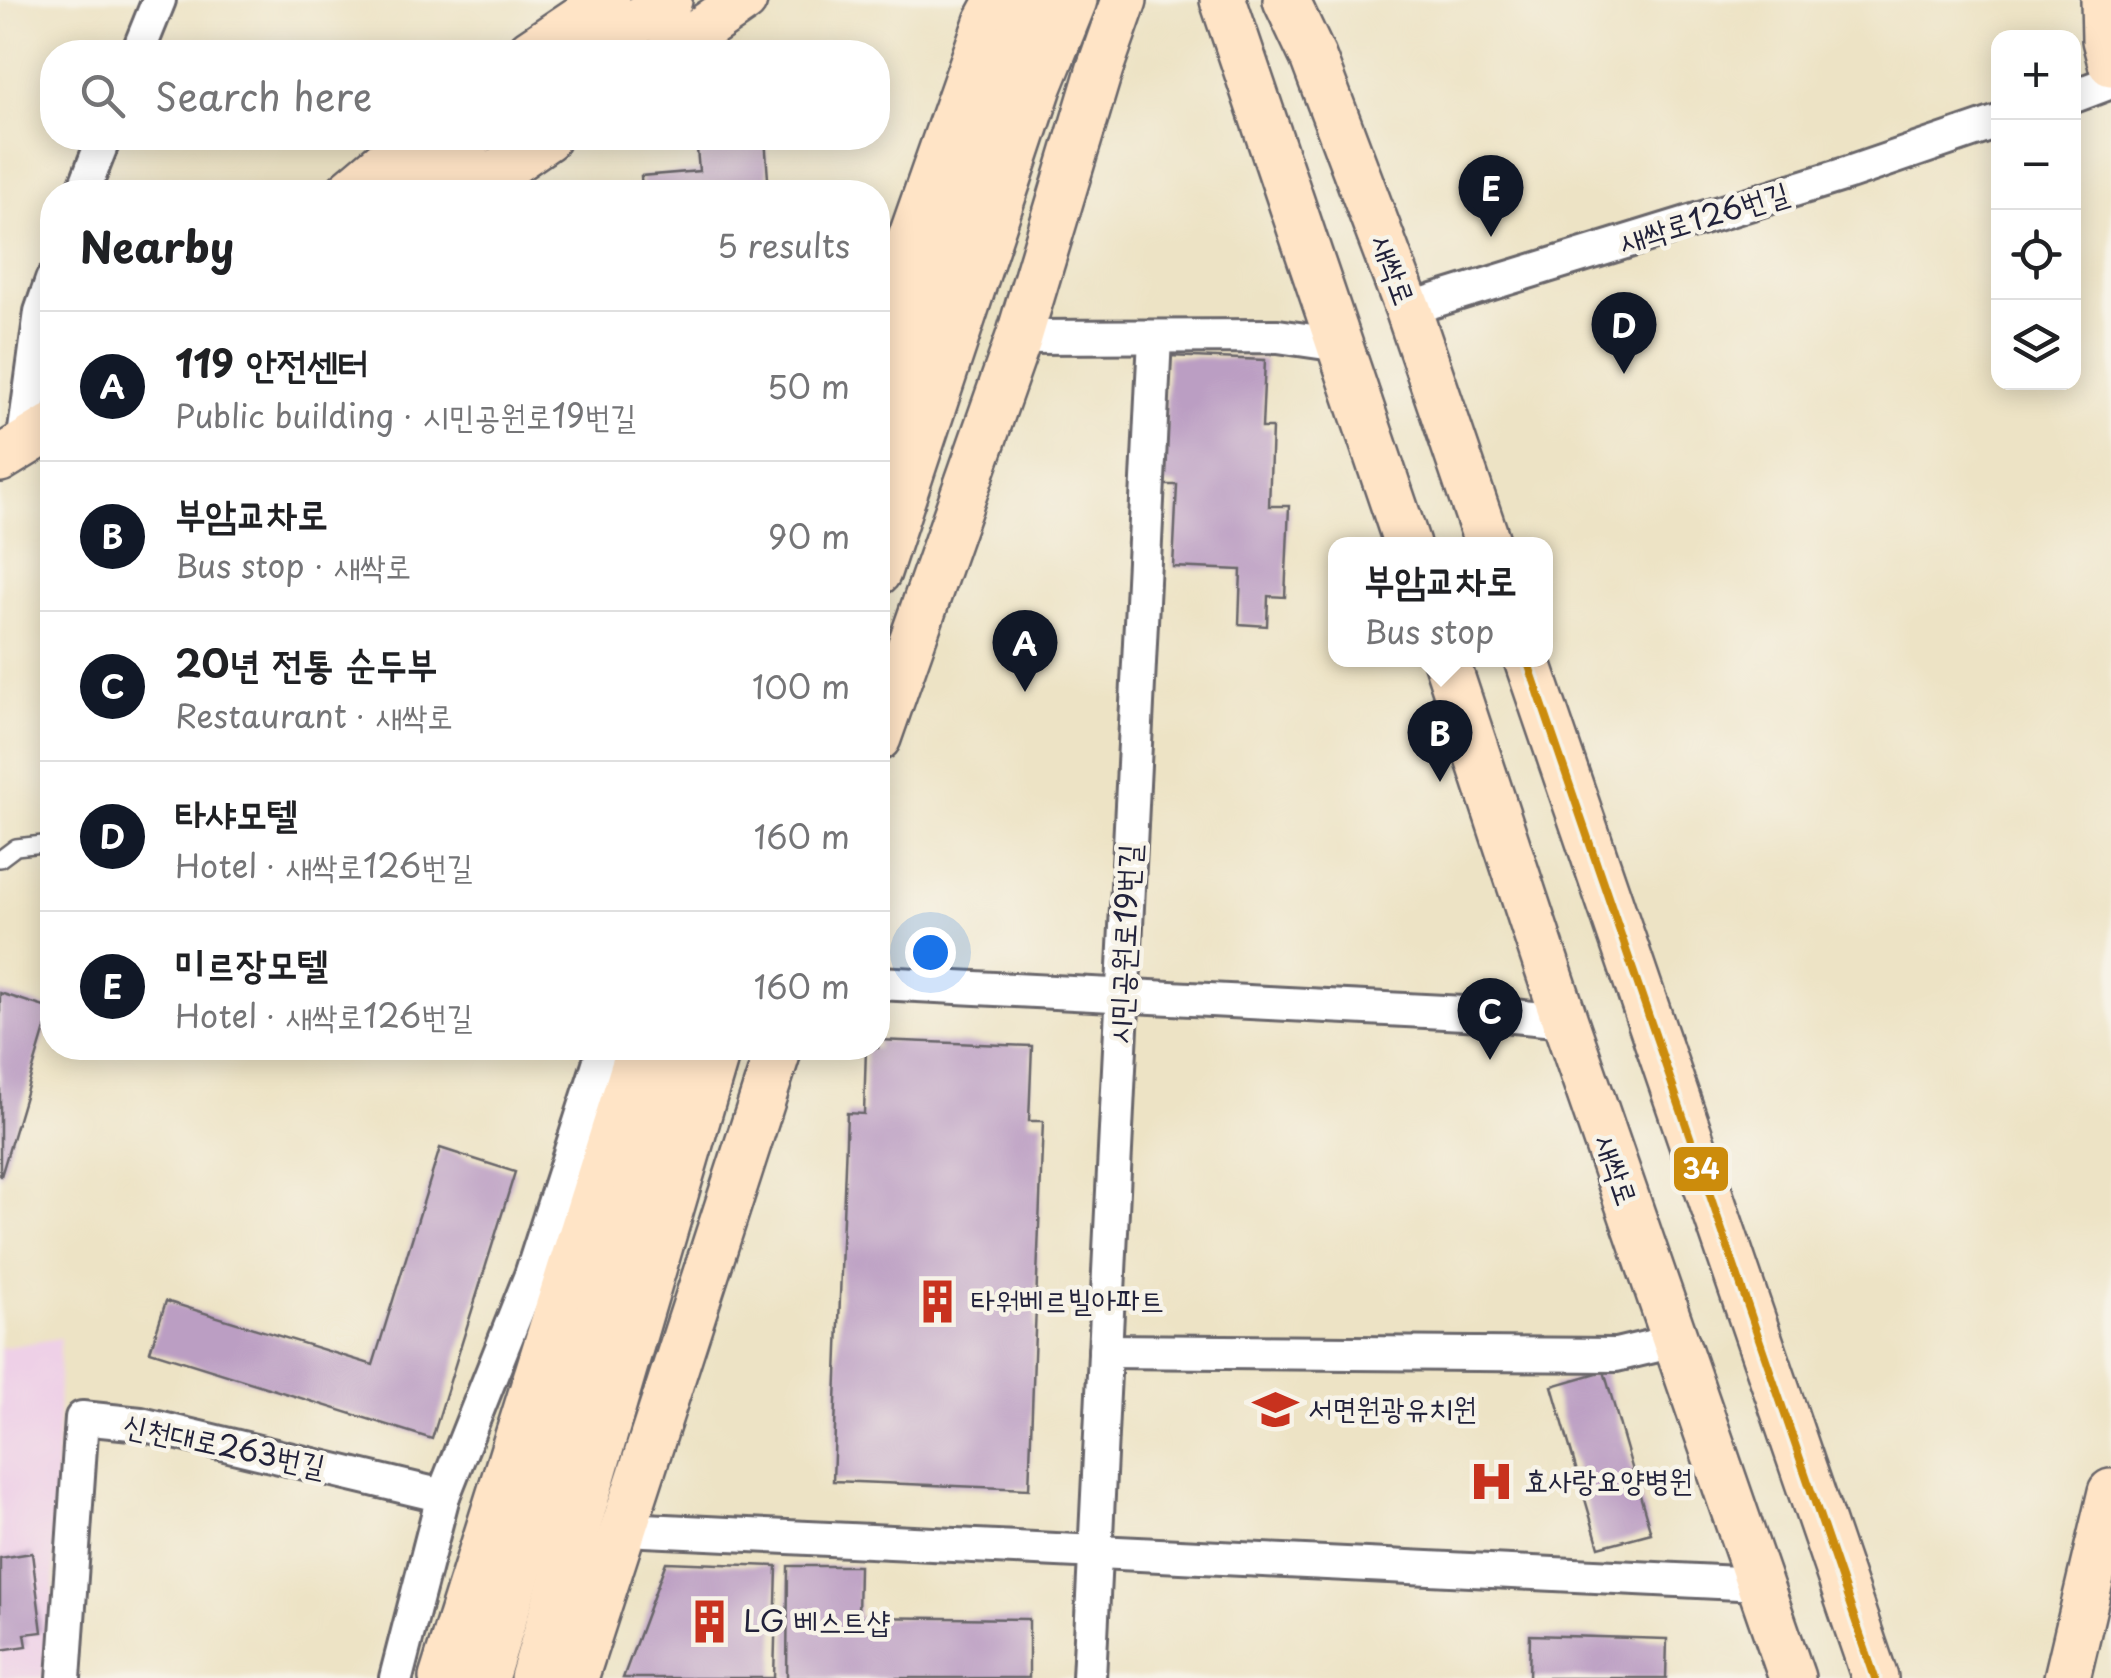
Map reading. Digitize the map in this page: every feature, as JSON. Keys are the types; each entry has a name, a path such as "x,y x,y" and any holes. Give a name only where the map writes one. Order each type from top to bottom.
{"main road":[{"path":"548,40 608,0"},
{"path":"611,40 669,0"},
{"path":"686,40 744,0"},
{"path":"890,298 987,22 999,0"},
{"path":"890,419 1016,42 1034,0"},
{"path":"890,536 1038,87 1074,0"},
{"path":"890,704 1019,336 1124,0"},
{"path":"1223,0 1405,537"},
{"name":"새싹로","path":"1286,0 1314,57 1408,309 1486,537"},
{"path":"1308,0 1314,57"},
{"path":"2104,0 2105,40 2111,63"},
{"path":"363,180 399,150"},
{"path":"408,180 452,150"},
{"path":"486,180 530,150"},
{"name":"새싹로","path":"1448,667 1565,1022 1792,1678"},
{"path":"1529,667 1875,1678"},
{"path":"442,1678 636,1060"},
{"path":"485,1678 677,1060"},
{"path":"533,1678 714,1060"},
{"path":"574,1678 775,1060"},
{"path":"2067,1678 2111,1492"}],"street":[{"path":"143,40 159,0"},
{"path":"2081,93 2111,82"},
{"name":"새싹로126번길","path":"1408,309 1849,173 1991,124"},
{"path":"88,180 100,150"},
{"path":"25,444 40,320"},
{"path":"1019,336 1278,336 1340,345"},
{"name":"시민공원로19번길","path":"1089,1678 1154,338"},
{"path":"890,983 1503,1015 1565,1022"},
{"path":"396,1678 443,1496 531,1275 600,1060"},
{"path":"1105,1351 1616,1355 1675,1342"},
{"name":"신천대로263번길","path":"64,1678 82,1418 141,1424 443,1496"},
{"path":"624,1529 1759,1584"}],"lane":[{"path":"0,859 16,847 40,845"}],"shaded area":[{"path":"60,1338 53,1616 43,1678 0,1678 0,1348"}],"building":[{"path":"697,150 766,150 768,180 641,180 641,176 699,171"},
{"path":"1168,356 1265,360 1262,428 1272,428 1269,506 1289,506 1285,597 1268,596 1267,626 1239,624 1241,570 1173,567 1177,485 1162,485"},
{"path":"0,993 40,1006 40,1046 0,1176"},
{"name":"타워베르빌아파트","path":"890,1040 1032,1046 1029,1121 1043,1121 1029,1489 833,1481 847,1113 864,1114 866,1060 890,1060"},
{"path":"440,1148 515,1172 432,1439 150,1351 166,1301 373,1365"},
{"path":"1604,1371 1651,1533 1599,1547 1552,1386"},
{"path":"32,1553 42,1632 25,1634 27,1646 0,1650 0,1558"},
{"name":"LG 베스트샵","path":"666,1562 777,1566 774,1678 623,1678"},
{"path":"788,1566 859,1566 858,1617 1029,1619 1029,1678 787,1678"},
{"path":"1530,1635 1667,1639 1666,1678 1529,1678"}],"transit line":[{"name":"34","path":"1529,667 1875,1678"}],"place":[{"name":"미르장모텔","path":"1491,237"},
{"name":"타샤모텔","path":"1624,374"},
{"name":"119 안전센터","path":"1025,692"},
{"name":"부암교차로","path":"1440,782"},
{"name":"20년 전통 순두부","path":"1490,1060"},
{"name":"타워베르빌아파트","path":"938,1301"},
{"name":"서면원광유치원","path":"1275,1409"},
{"name":"효사랑요양병원","path":"1491,1481"},
{"name":"LG 베스트샵","path":"710,1622"}]}
